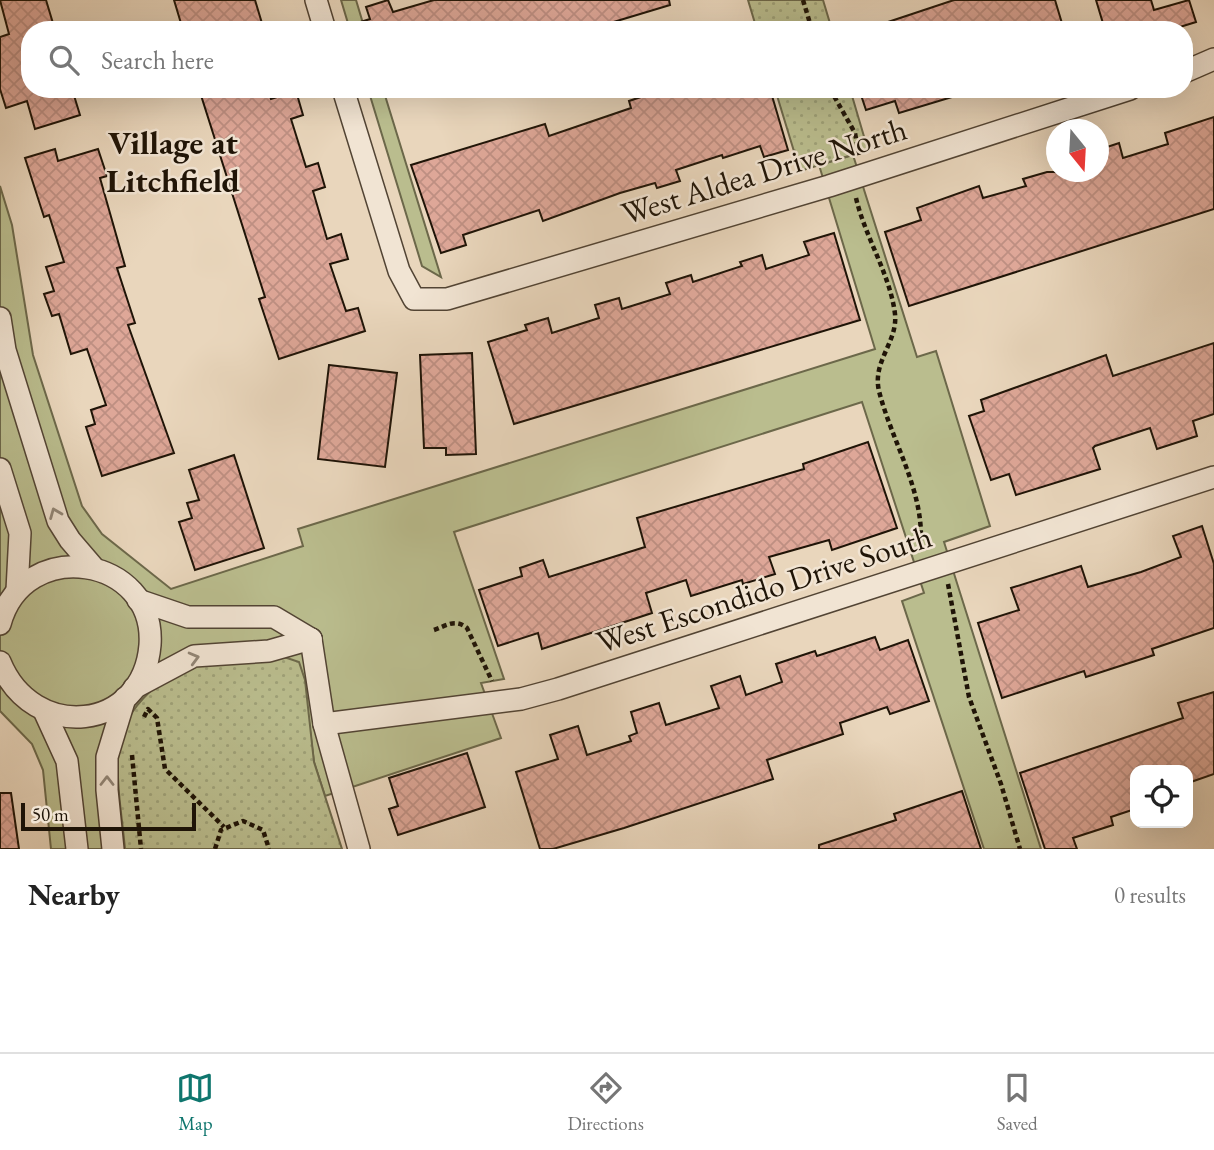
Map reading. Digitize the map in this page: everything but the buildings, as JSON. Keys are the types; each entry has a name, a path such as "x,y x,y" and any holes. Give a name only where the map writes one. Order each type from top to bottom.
{"street":[{"path":"316,0 322,21"},
{"path":"1193,68 1214,59"},
{"name":"West Aldea Drive North","path":"346,98 399,271 414,299 447,299 860,176 1102,98"},
{"path":"0,318 5,350 58,521 94,568"},
{"path":"0,469 20,533 18,590"},
{"name":"West Escondido Drive South","path":"324,724 498,702 558,689 1214,477"},
{"path":"0,624 4,610 18,590 34,576 53,568 74,565 94,568 111,575 138,600 148,621 150,645 145,668 129,693 107,757 107,790 114,849"},
{"path":"138,600 188,617 274,617 311,639"},
{"path":"0,662 8,681 24,700 45,713 66,718 87,717 107,710 129,693 194,656 269,651 311,639"},
{"path":"311,639 324,724 359,849"},
{"path":"45,713 67,761 77,849"}],"path":[{"path":"803,0 809,21"},
{"path":"835,98 855,133 860,176 856,196 861,220 878,257 895,317 894,331 879,365 879,390 919,511 921,572 948,584 969,697 1001,784 1020,849"},
{"path":"434,630 453,622 461,623 467,628 488,668 498,702"},
{"path":"141,724 148,709 153,713 165,769 224,827"},
{"path":"133,748 141,849"},
{"path":"215,849 217,837 224,827 236,822 250,822 262,830 269,849"}],"green space":[{"path":"341,0 356,0 362,21 347,21"},
{"path":"748,0 823,0 829,21 754,21"},
{"path":"371,98 386,98 441,277 422,266"},
{"path":"778,98 853,98 868,150 800,171"},
{"path":"853,155 917,357 936,351 990,526 944,542 1041,849 984,849 902,601 924,593 862,402 454,532 504,679 481,683 501,738 325,796 314,762 309,722 118,780 125,849 51,849 43,770 32,744 0,711 0,186 12,225 33,355 82,506 102,534 171,589 303,546 298,529 875,349 819,165"},
{"path":"284,657 299,662 305,680 314,762 342,849 125,849 118,785 119,746 129,717 138,704 161,682 189,667 223,660"}],"district":[{"name":"Village at Litchfield","path":"173,161"}]}
